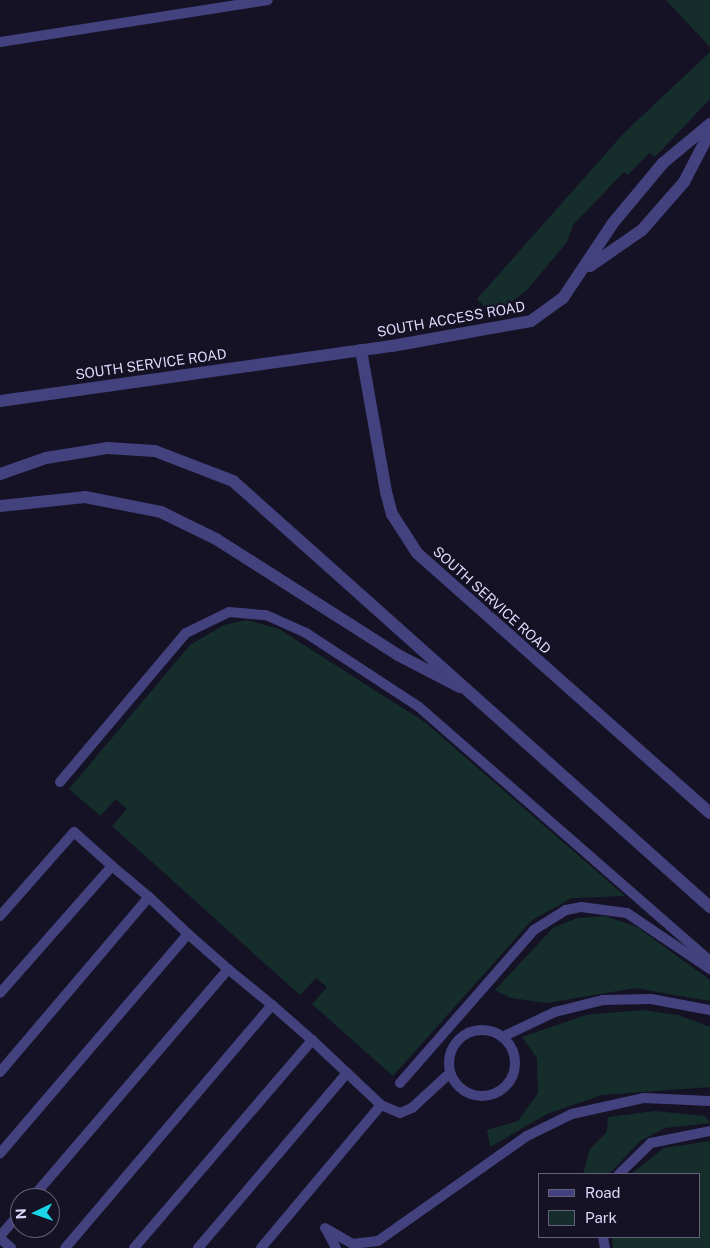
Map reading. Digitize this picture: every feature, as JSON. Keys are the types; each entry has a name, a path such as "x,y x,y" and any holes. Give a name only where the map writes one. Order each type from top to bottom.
{"street":[{"name":"SOUTH ACCESS ROAD","path":"361,350 531,321 563,298 586,269 613,223 663,163 710,124"},
{"name":"SOUTH ACCESS ROAD","path":"586,269 642,230 684,182 710,132"},
{"name":"SOUTH SERVICE ROAD","path":"0,401 361,350 392,514 416,553 710,813"},
{"path":"0,474 87,450 155,450 233,480 406,632 465,690 710,906"},
{"path":"0,506 85,497 161,512 216,539 398,655 465,690"}],"lane":[{"path":"0,42 268,0"},
{"path":"60,782 186,633 229,612 259,614 306,633 419,707 710,961"},
{"path":"0,916 74,832 228,969 312,1040 381,1105 393,1112 406,1112 450,1073 453,1046 467,1033 485,1030 502,1037 514,1054 515,1068 501,1091 482,1097 468,1094 450,1073"},
{"path":"0,993 112,866"},
{"path":"0,1072 149,897"},
{"path":"400,1082 534,930 566,910 588,907 627,913 710,969"},
{"path":"0,1153 188,934"},
{"path":"41,1188 228,969"},
{"path":"502,1037 514,1030 602,1000 651,999 710,1010"},
{"path":"65,1248 272,1005"},
{"path":"134,1248 312,1040"},
{"path":"198,1248 347,1073"},
{"path":"380,1248 404,1226 497,1156 550,1124 596,1106 644,1098 710,1101"},
{"path":"261,1248 381,1105"},
{"path":"620,1173 651,1143 710,1131"},
{"path":"10,1225 0,1237 11,1248"},
{"path":"336,1248 325,1228 342,1240 368,1244 404,1226"}],"green space":[{"path":"666,0 710,0 710,47"},
{"path":"710,52 710,99 655,157 649,153 628,175 624,172 573,225 567,242 526,291 504,307 487,309 477,299 624,133"},
{"path":"247,620 279,629 426,723 625,896 572,898 532,920 393,1076 312,1004 327,987 316,978 300,995 112,826 127,809 116,799 100,816 69,789 190,645 224,625"},
{"path":"605,916 637,927 710,980 710,1001 635,988 547,1003 511,998 495,990 553,928 577,918"},
{"path":"642,1010 678,1015 710,1027 710,1087 602,1095 547,1114 490,1147 487,1130 518,1121 538,1093 537,1058 522,1037 586,1015"},
{"path":"655,1111 705,1116 710,1123 665,1128 640,1141 610,1173 583,1173 590,1149 607,1132 608,1117"},
{"path":"710,1141 710,1248 613,1248 612,1238 700,1238 700,1173 632,1173 664,1148"}]}
